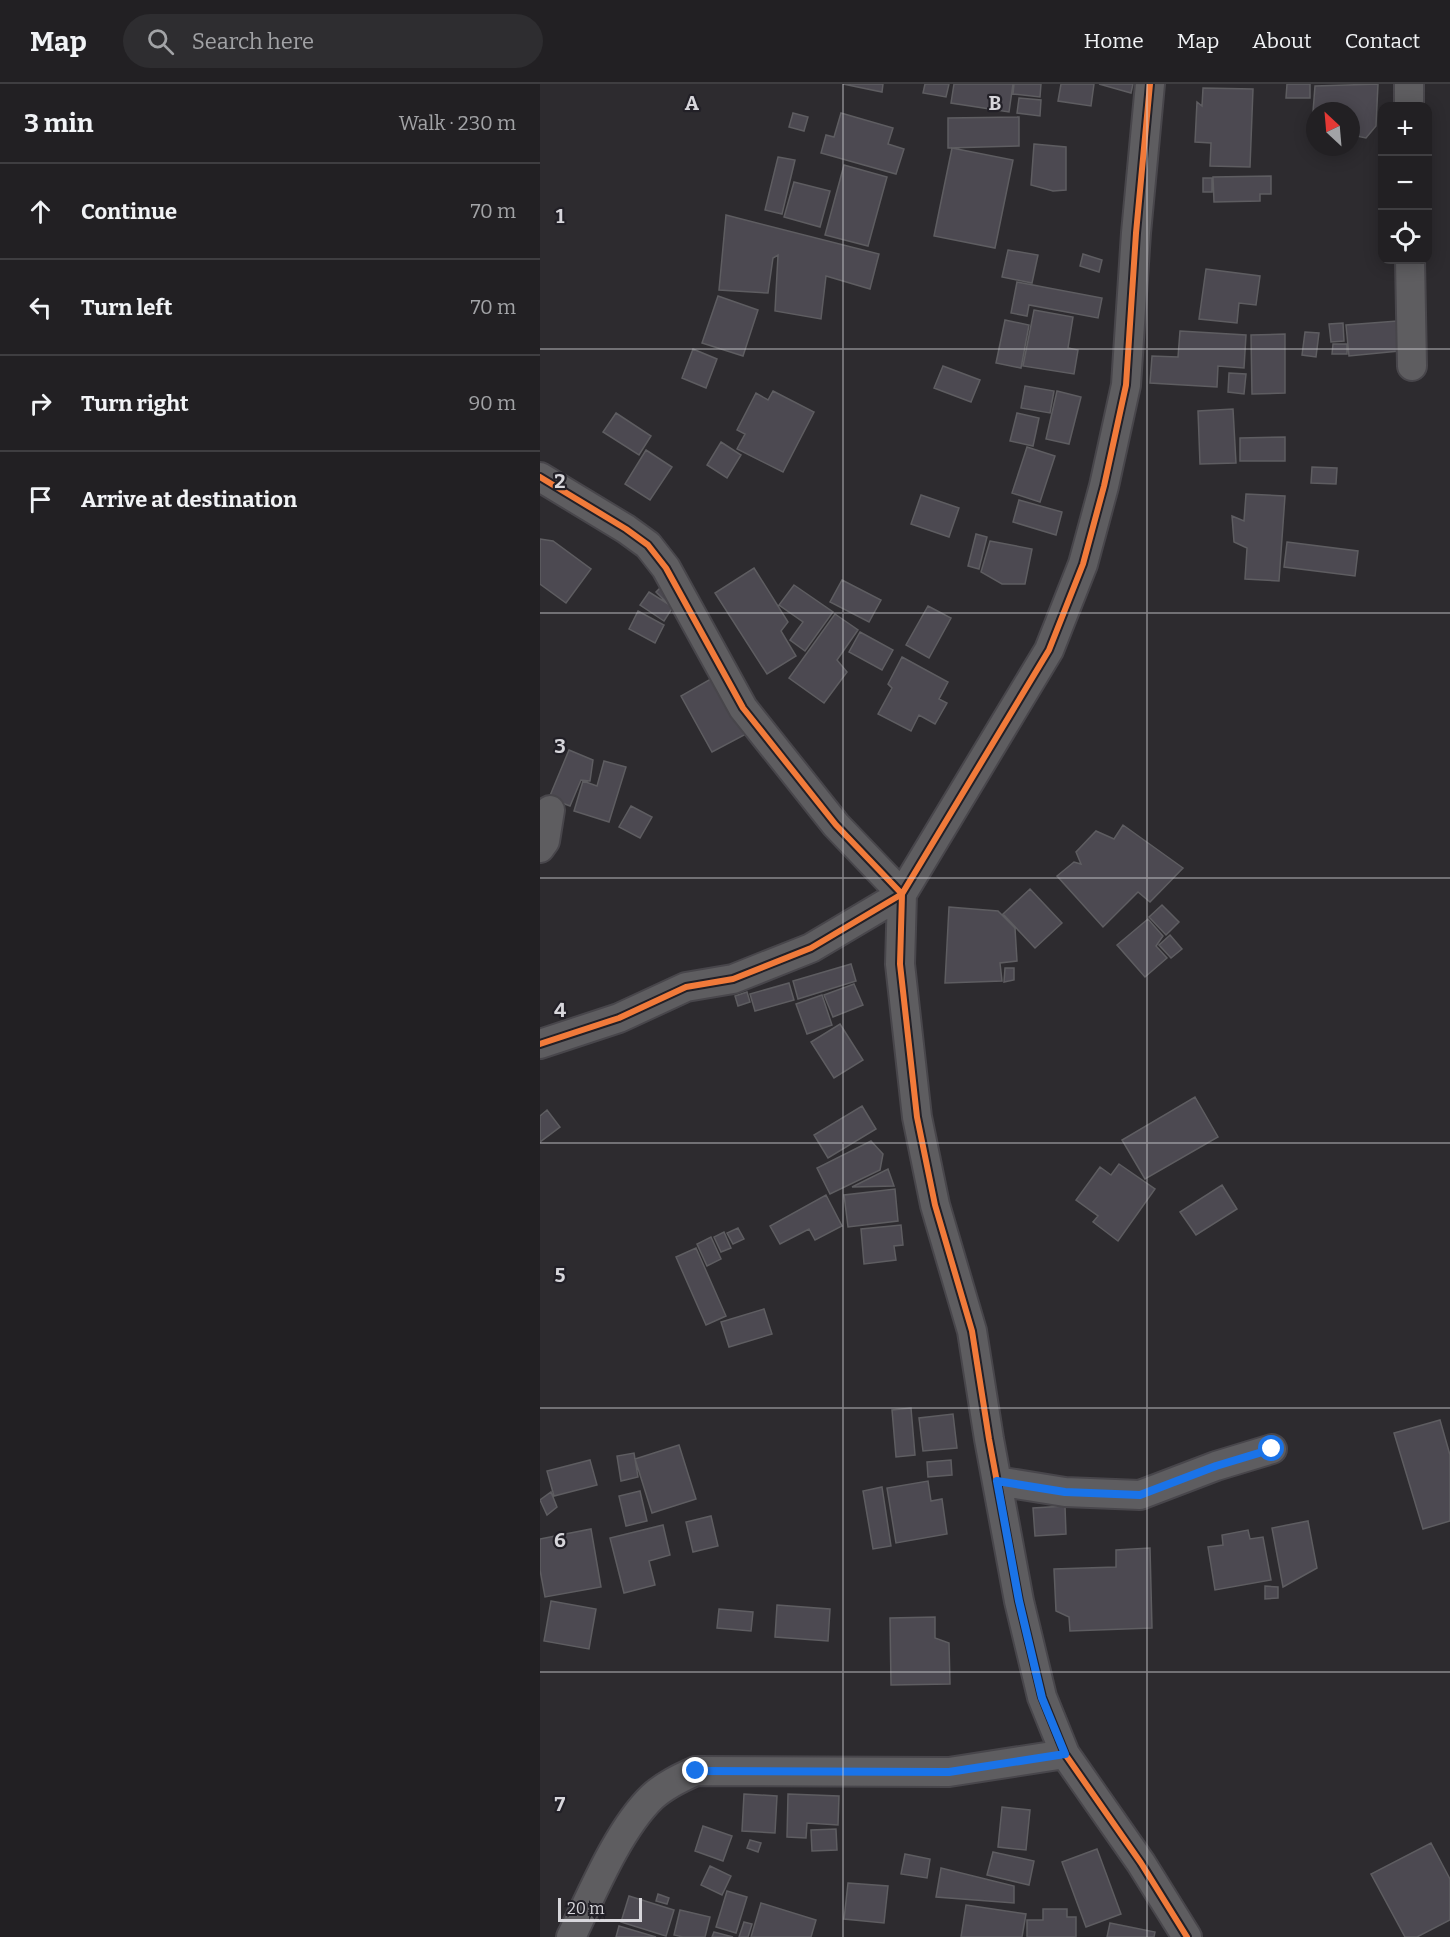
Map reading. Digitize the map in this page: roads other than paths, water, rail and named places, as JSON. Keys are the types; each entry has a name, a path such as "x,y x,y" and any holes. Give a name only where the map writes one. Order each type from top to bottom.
{"street":[{"path":"540,1044 619,1018 686,987 733,979 811,948 902,894 1048,650 1083,564 1104,486 1126,386 1136,233 1150,84"},
{"path":"1409,84 1409,102"},
{"path":"1410,264 1412,366"},
{"path":"540,477 626,529 648,545 666,568 743,708 836,825 902,894 900,964 917,1117 935,1205 972,1331 1019,1601 1042,1698 1065,1754 1141,1863 1184,1936"},
{"path":"540,848 546,841 550,810"},
{"path":"997,1481 1065,1492 1140,1495 1216,1466 1272,1449"},
{"path":"571,1937 623,1833 651,1798 672,1782 696,1771 949,1772 1065,1754"}]}
